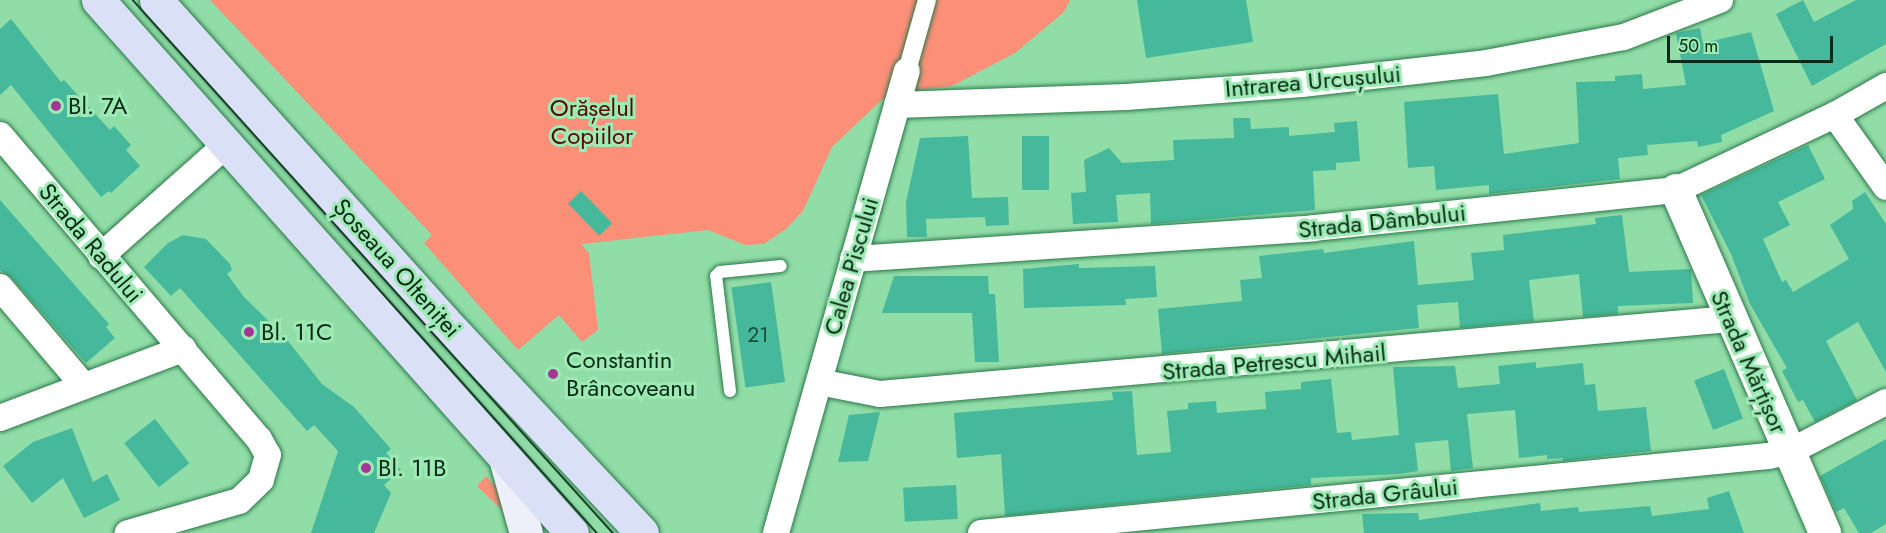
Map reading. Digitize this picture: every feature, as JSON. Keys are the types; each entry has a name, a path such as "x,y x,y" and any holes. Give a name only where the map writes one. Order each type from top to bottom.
{"main road":[{"name":"Șoseaua Olteniței","path":"98,0 572,533"},
{"name":"Șoseaua Olteniței","path":"156,0 443,320 640,532"},
{"path":"505,458 526,533"}],"street":[{"name":"Calea Piscului","path":"776,533 927,0"},
{"name":"Intrarea Urcușului","path":"897,105 1126,97 1302,84 1486,63 1624,37 1720,0"},
{"name":"Strada Dâmbului","path":"853,259 1314,228 1676,190 1835,115 1886,86"},
{"path":"1835,115 1886,188"},
{"name":"Strada Radului","path":"0,136 259,439 268,455 266,471 256,489 239,501 128,533"},
{"path":"101,256 227,144"},
{"name":"Strada Mărțișor","path":"1676,190 1824,533"},
{"path":"0,287 84,386"},
{"name":"Strada Petrescu Mihail","path":"819,382 870,393 903,392 1730,319"},
{"path":"0,418 183,350"},
{"path":"1789,452 1886,402"},
{"name":"Strada Grâului","path":"981,533 1789,452"}],"lane":[{"path":"729,391 716,276 720,272 781,266"}],"green space":[{"name":"Orășelul Copiilor","path":"210,0 1070,0 1064,12 1015,53 952,86 889,93 832,147 803,211 786,229 764,244 745,245 708,230 581,244 589,253 598,330 582,342 559,315 518,350 424,243 432,235"},
{"path":"486,476 502,494 507,509 503,511 477,486"}],"building":[{"path":"1137,0 1246,0 1253,42 1146,58"},
{"path":"1803,0 1814,22 1856,0 1886,0 1886,44 1812,86 1776,14"},
{"name":"Bl. 7A","path":"11,19 61,82 64,80 110,130 114,126 131,145 126,150 140,166 111,193 109,191 101,197 11,85 0,95 0,29"},
{"path":"1700,28 1703,43 1751,32 1774,111 1721,135 1722,142 1698,147 1697,141 1647,145 1648,155 1618,158 1620,179 1489,194 1489,185 1436,190 1434,166 1408,168 1404,102 1498,94 1504,154 1579,143 1576,82 1615,81 1615,76 1642,74 1643,89 1686,85 1676,33"},
{"path":"1233,118 1250,118 1251,129 1289,127 1289,136 1335,132 1334,123 1357,121 1360,161 1336,163 1336,170 1313,171 1315,210 1151,224 1150,193 1116,195 1118,222 1073,224 1071,193 1086,192 1084,160 1109,148 1122,163 1174,160 1173,140 1234,138"},
{"path":"968,136 972,198 1008,197 1009,225 986,226 985,217 926,219 927,237 907,237 906,202 920,138"},
{"path":"1022,136 1049,136 1049,190 1022,190"},
{"path":"1808,145 1825,179 1778,202 1790,225 1763,239 1782,282 1786,280 1793,292 1849,259 1830,225 1853,209 1852,201 1865,192 1886,224 1886,372 1858,322 1826,341 1857,400 1815,422 1803,400 1798,402 1782,371 1787,368 1750,304 1731,254 1701,195"},
{"path":"581,191 612,223 599,236 568,204"},
{"path":"0,200 109,324 106,327 115,338 86,363 11,277 0,270"},
{"path":"1622,215 1629,272 1691,269 1693,303 1618,306 1618,314 1583,317 1579,274 1529,280 1534,321 1460,328 1458,302 1417,305 1419,328 1162,354 1158,309 1242,301 1240,280 1262,278 1259,256 1323,249 1324,253 1414,241 1418,285 1474,280 1471,253 1504,250 1503,235 1596,224 1595,218"},
{"path":"183,235 206,239 230,264 232,270 227,274 244,297 284,336 322,384 354,407 391,449 386,453 401,470 384,485 391,493 374,533 311,533 338,451 314,425 307,431 180,288 171,296 144,267 168,243"},
{"path":"1079,264 1079,268 1155,266 1157,297 1125,299 1126,305 1024,308 1023,269"},
{"path":"894,276 988,276 989,294 995,294 999,362 975,362 972,313 882,313"},
{"path":"771,282 785,382 745,388 731,288"},
{"path":"1536,362 1536,368 1583,363 1585,385 1595,384 1598,411 1646,407 1651,451 1563,461 1563,458 1547,459 1547,455 1519,458 1515,410 1467,414 1473,468 1451,471 1448,440 1415,443 1418,471 1311,478 1311,485 1005,516 1001,454 957,458 954,413 1113,400 1112,392 1132,391 1137,455 1171,452 1167,411 1188,409 1188,403 1216,401 1217,413 1266,409 1265,392 1301,389 1301,382 1331,379 1337,433 1351,432 1352,440 1399,435 1393,367 1455,366 1458,388 1500,384 1498,366"},
{"path":"1724,369 1743,418 1713,430 1694,380"},
{"path":"880,412 868,461 838,462 849,415"},
{"path":"155,419 189,463 159,487 124,443"},
{"path":"72,428 93,482 107,474 120,500 84,518 63,478 32,503 3,466 33,442"},
{"path":"1886,439 1886,524 1871,533 1859,533 1844,508 1836,512 1820,476"},
{"path":"956,485 958,519 905,522 903,488"},
{"path":"1729,491 1744,533 1364,533 1362,514 1418,513 1419,520 1540,503 1541,511 1578,507 1579,512 1650,506 1652,516 1709,509 1707,498"}],"tram line":[{"path":"133,0 613,533"},
{"path":"353,260 597,533"}],"place":[{"name":"Bl. 7A","path":"56,106"},
{"name":"Bl. 11C","path":"249,332"},
{"name":"Constantin Brâncoveanu","path":"553,374"},
{"name":"Bl. 11B","path":"366,468"}]}
